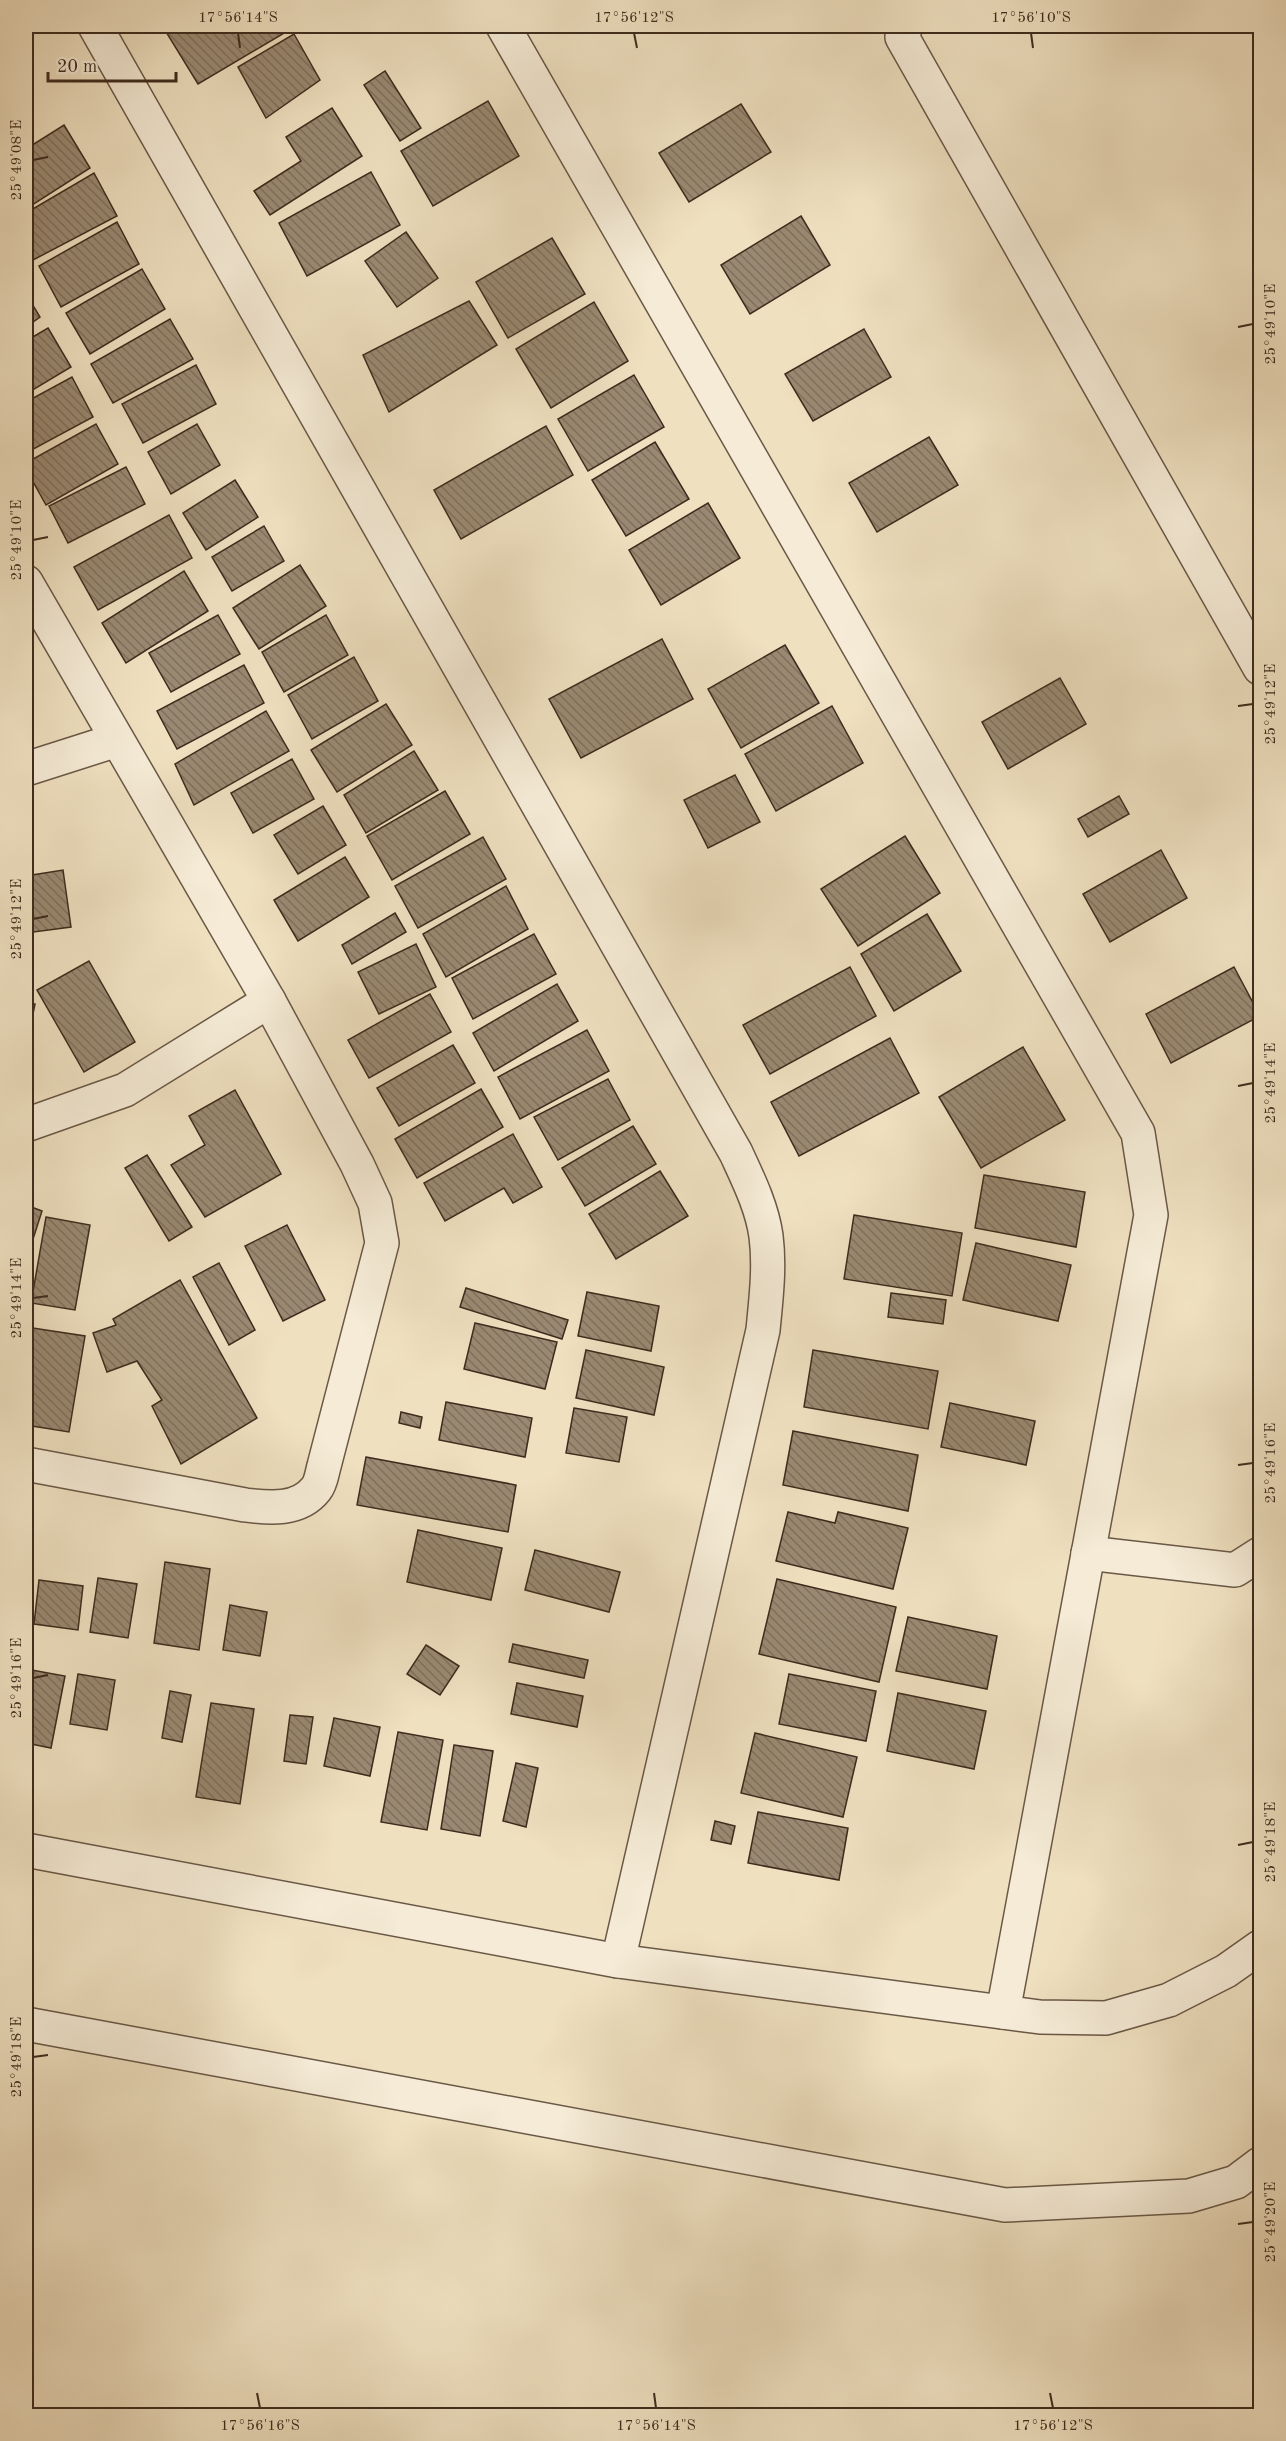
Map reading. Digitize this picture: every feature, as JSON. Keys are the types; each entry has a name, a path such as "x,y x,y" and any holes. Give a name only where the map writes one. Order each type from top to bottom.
{"street":[{"path":"95,26 736,1153 754,1192 766,1236 767,1280 763,1330 618,1960"},
{"path":"503,26 1138,1133 1151,1215 1003,2012"},
{"path":"906,26 902,37 1260,668"},
{"path":"26,582 269,1001 357,1164 375,1203 382,1243 317,1488 299,1502 275,1509 26,1464"},
{"path":"26,769 117,740"},
{"path":"26,1125 124,1090 269,1001"},
{"path":"1088,1553 1235,1570 1260,1554"},
{"path":"26,1850 618,1960 1040,2017 1106,2018 1169,2000 1226,1971 1260,1947"},
{"path":"26,2024 1005,2205 1189,2196 1236,2182 1260,2164"}],"building":[{"path":"289,26 291,29 198,84 163,27"},
{"path":"294,34 320,80 266,118 238,67"},
{"path":"385,71 421,128 400,141 364,85"},
{"path":"488,101 519,156 433,206 401,151"},
{"path":"741,104 771,152 689,202 659,153"},
{"path":"332,108 362,156 270,215 254,191 301,161 286,137"},
{"path":"64,125 90,168 26,209 26,149"},
{"path":"371,172 400,225 307,276 279,223"},
{"path":"94,173 117,216 33,260 26,245 26,213"},
{"path":"801,216 830,265 750,314 721,265"},
{"path":"117,222 139,264 61,307 39,266"},
{"path":"406,232 438,278 397,307 365,261"},
{"path":"552,238 585,294 508,338 476,282"},
{"path":"142,269 165,309 90,354 66,313"},
{"path":"26,294 40,317 26,327"},
{"path":"469,301 497,345 389,412 363,355"},
{"path":"594,302 628,361 551,408 516,349"},
{"path":"170,319 193,359 113,403 91,364"},
{"path":"48,328 71,367 26,394 26,341"},
{"path":"864,329 891,377 813,421 785,374"},
{"path":"196,365 216,404 143,443 122,404"},
{"path":"634,375 664,427 588,471 558,419"},
{"path":"72,377 93,417 26,453 26,402"},
{"path":"96,424 118,464 46,505 26,469 26,463"},
{"path":"197,424 220,465 171,494 148,452"},
{"path":"546,426 573,475 461,539 434,490"},
{"path":"929,437 958,485 877,532 849,483"},
{"path":"655,442 689,499 626,536 592,480"},
{"path":"126,467 145,504 68,543 49,506"},
{"path":"235,480 258,517 206,550 183,513"},
{"path":"708,503 740,558 661,605 629,550"},
{"path":"169,515 192,558 98,610 74,567"},
{"path":"264,526 284,561 232,591 212,557"},
{"path":"300,565 326,606 259,649 233,608"},
{"path":"184,571 208,611 126,663 102,623"},
{"path":"218,615 240,654 171,692 149,653"},
{"path":"326,615 348,655 284,692 262,652"},
{"path":"662,639 693,699 581,758 549,699"},
{"path":"785,645 819,703 741,748 708,689"},
{"path":"354,657 378,701 312,739 288,695"},
{"path":"244,665 264,703 177,749 157,711"},
{"path":"1060,678 1086,724 1008,769 982,722"},
{"path":"386,704 412,745 337,792 311,750"},
{"path":"832,706 863,763 776,811 745,754"},
{"path":"266,711 289,751 194,805 175,764"},
{"path":"414,751 438,790 366,833 344,795"},
{"path":"292,759 314,799 253,833 231,793"},
{"path":"735,775 760,822 708,848 684,800"},
{"path":"445,791 470,834 392,880 367,836"},
{"path":"1119,796 1129,814 1088,837 1078,819"},
{"path":"323,806 346,845 298,874 274,835"},
{"path":"905,836 940,893 858,946 821,889"},
{"path":"483,837 506,879 418,928 395,886"},
{"path":"1161,850 1187,898 1110,942 1083,894"},
{"path":"345,857 369,897 298,941 274,900"},
{"path":"63,870 71,927 26,933 26,876"},
{"path":"506,886 528,929 446,977 423,934"},
{"path":"395,913 406,932 352,964 342,945"},
{"path":"927,914 961,971 894,1011 861,954"},
{"path":"534,934 556,974 473,1019 452,978"},
{"path":"416,944 436,987 379,1014 358,972"},
{"path":"89,961 135,1042 84,1072 37,990"},
{"path":"850,967 876,1016 770,1074 743,1025"},
{"path":"1234,967 1260,1016 1171,1063 1146,1014"},
{"path":"557,984 578,1021 494,1071 473,1033"},
{"path":"430,994 451,1032 369,1078 348,1040"},
{"path":"26,1002 35,1004 26,1048"},
{"path":"587,1030 609,1071 520,1119 498,1077"},
{"path":"890,1038 919,1093 799,1156 771,1102"},
{"path":"453,1045 475,1083 399,1126 377,1088"},
{"path":"1023,1047 1065,1120 981,1168 939,1097"},
{"path":"608,1079 630,1120 558,1160 534,1117"},
{"path":"481,1089 503,1127 417,1178 395,1139"},
{"path":"235,1090 281,1174 205,1217 171,1165 205,1145 189,1116"},
{"path":"633,1126 656,1164 585,1206 562,1168"},
{"path":"513,1134 542,1187 513,1203 504,1188 445,1221 424,1183"},
{"path":"147,1155 192,1227 169,1241 125,1168"},
{"path":"660,1171 688,1216 616,1259 589,1214"},
{"path":"984,1175 1085,1192 1076,1247 975,1228"},
{"path":"26,1205 42,1211 26,1261"},
{"path":"854,1215 962,1233 952,1296 844,1279"},
{"path":"46,1217 90,1225 75,1310 31,1303"},
{"path":"287,1225 325,1300 283,1321 245,1246"},
{"path":"976,1243 1071,1265 1058,1321 963,1300"},
{"path":"219,1263 255,1330 229,1345 193,1277"},
{"path":"180,1280 257,1418 181,1464 152,1406 162,1400 137,1361 107,1372 93,1333 116,1325 113,1319"},
{"path":"466,1288 568,1320 562,1339 460,1307"},
{"path":"587,1292 659,1306 651,1351 578,1336"},
{"path":"891,1293 946,1300 943,1324 888,1317"},
{"path":"475,1323 557,1342 545,1389 464,1369"},
{"path":"26,1327 85,1336 69,1432 26,1425"},
{"path":"586,1350 664,1367 654,1415 576,1398"},
{"path":"813,1350 938,1371 928,1429 804,1407"},
{"path":"446,1402 532,1418 525,1457 439,1440"},
{"path":"950,1403 1035,1421 1026,1465 941,1447"},
{"path":"574,1408 627,1417 619,1462 566,1453"},
{"path":"401,1412 422,1417 420,1428 399,1423"},
{"path":"793,1431 918,1455 908,1511 783,1485"},
{"path":"366,1457 516,1485 508,1532 357,1505"},
{"path":"788,1512 835,1523 838,1512 908,1528 893,1589 776,1561"},
{"path":"418,1530 502,1548 491,1600 407,1582"},
{"path":"535,1550 620,1572 609,1612 525,1590"},
{"path":"165,1562 210,1569 199,1650 154,1643"},
{"path":"98,1578 137,1584 128,1638 90,1632"},
{"path":"777,1579 896,1607 879,1682 759,1654"},
{"path":"39,1580 83,1586 78,1630 34,1624"},
{"path":"230,1605 267,1612 260,1656 223,1650"},
{"path":"908,1617 997,1636 987,1689 896,1671"},
{"path":"513,1644 588,1660 584,1678 509,1662"},
{"path":"426,1645 459,1666 440,1695 407,1674"},
{"path":"26,1669 65,1676 51,1748 26,1743"},
{"path":"78,1674 115,1680 107,1730 70,1724"},
{"path":"789,1674 876,1691 866,1741 779,1724"},
{"path":"517,1683 583,1696 577,1727 511,1714"},
{"path":"170,1691 191,1695 182,1742 162,1738"},
{"path":"898,1693 986,1711 974,1769 887,1751"},
{"path":"211,1703 254,1709 240,1804 196,1797"},
{"path":"290,1715 313,1717 306,1764 284,1761"},
{"path":"334,1718 380,1727 370,1776 324,1766"},
{"path":"398,1732 443,1740 427,1830 381,1822"},
{"path":"755,1733 857,1757 843,1817 741,1793"},
{"path":"454,1745 493,1751 480,1836 441,1829"},
{"path":"516,1763 538,1768 526,1827 503,1821"},
{"path":"758,1812 848,1828 839,1880 748,1863"},
{"path":"715,1821 735,1826 731,1844 711,1840"}]}
